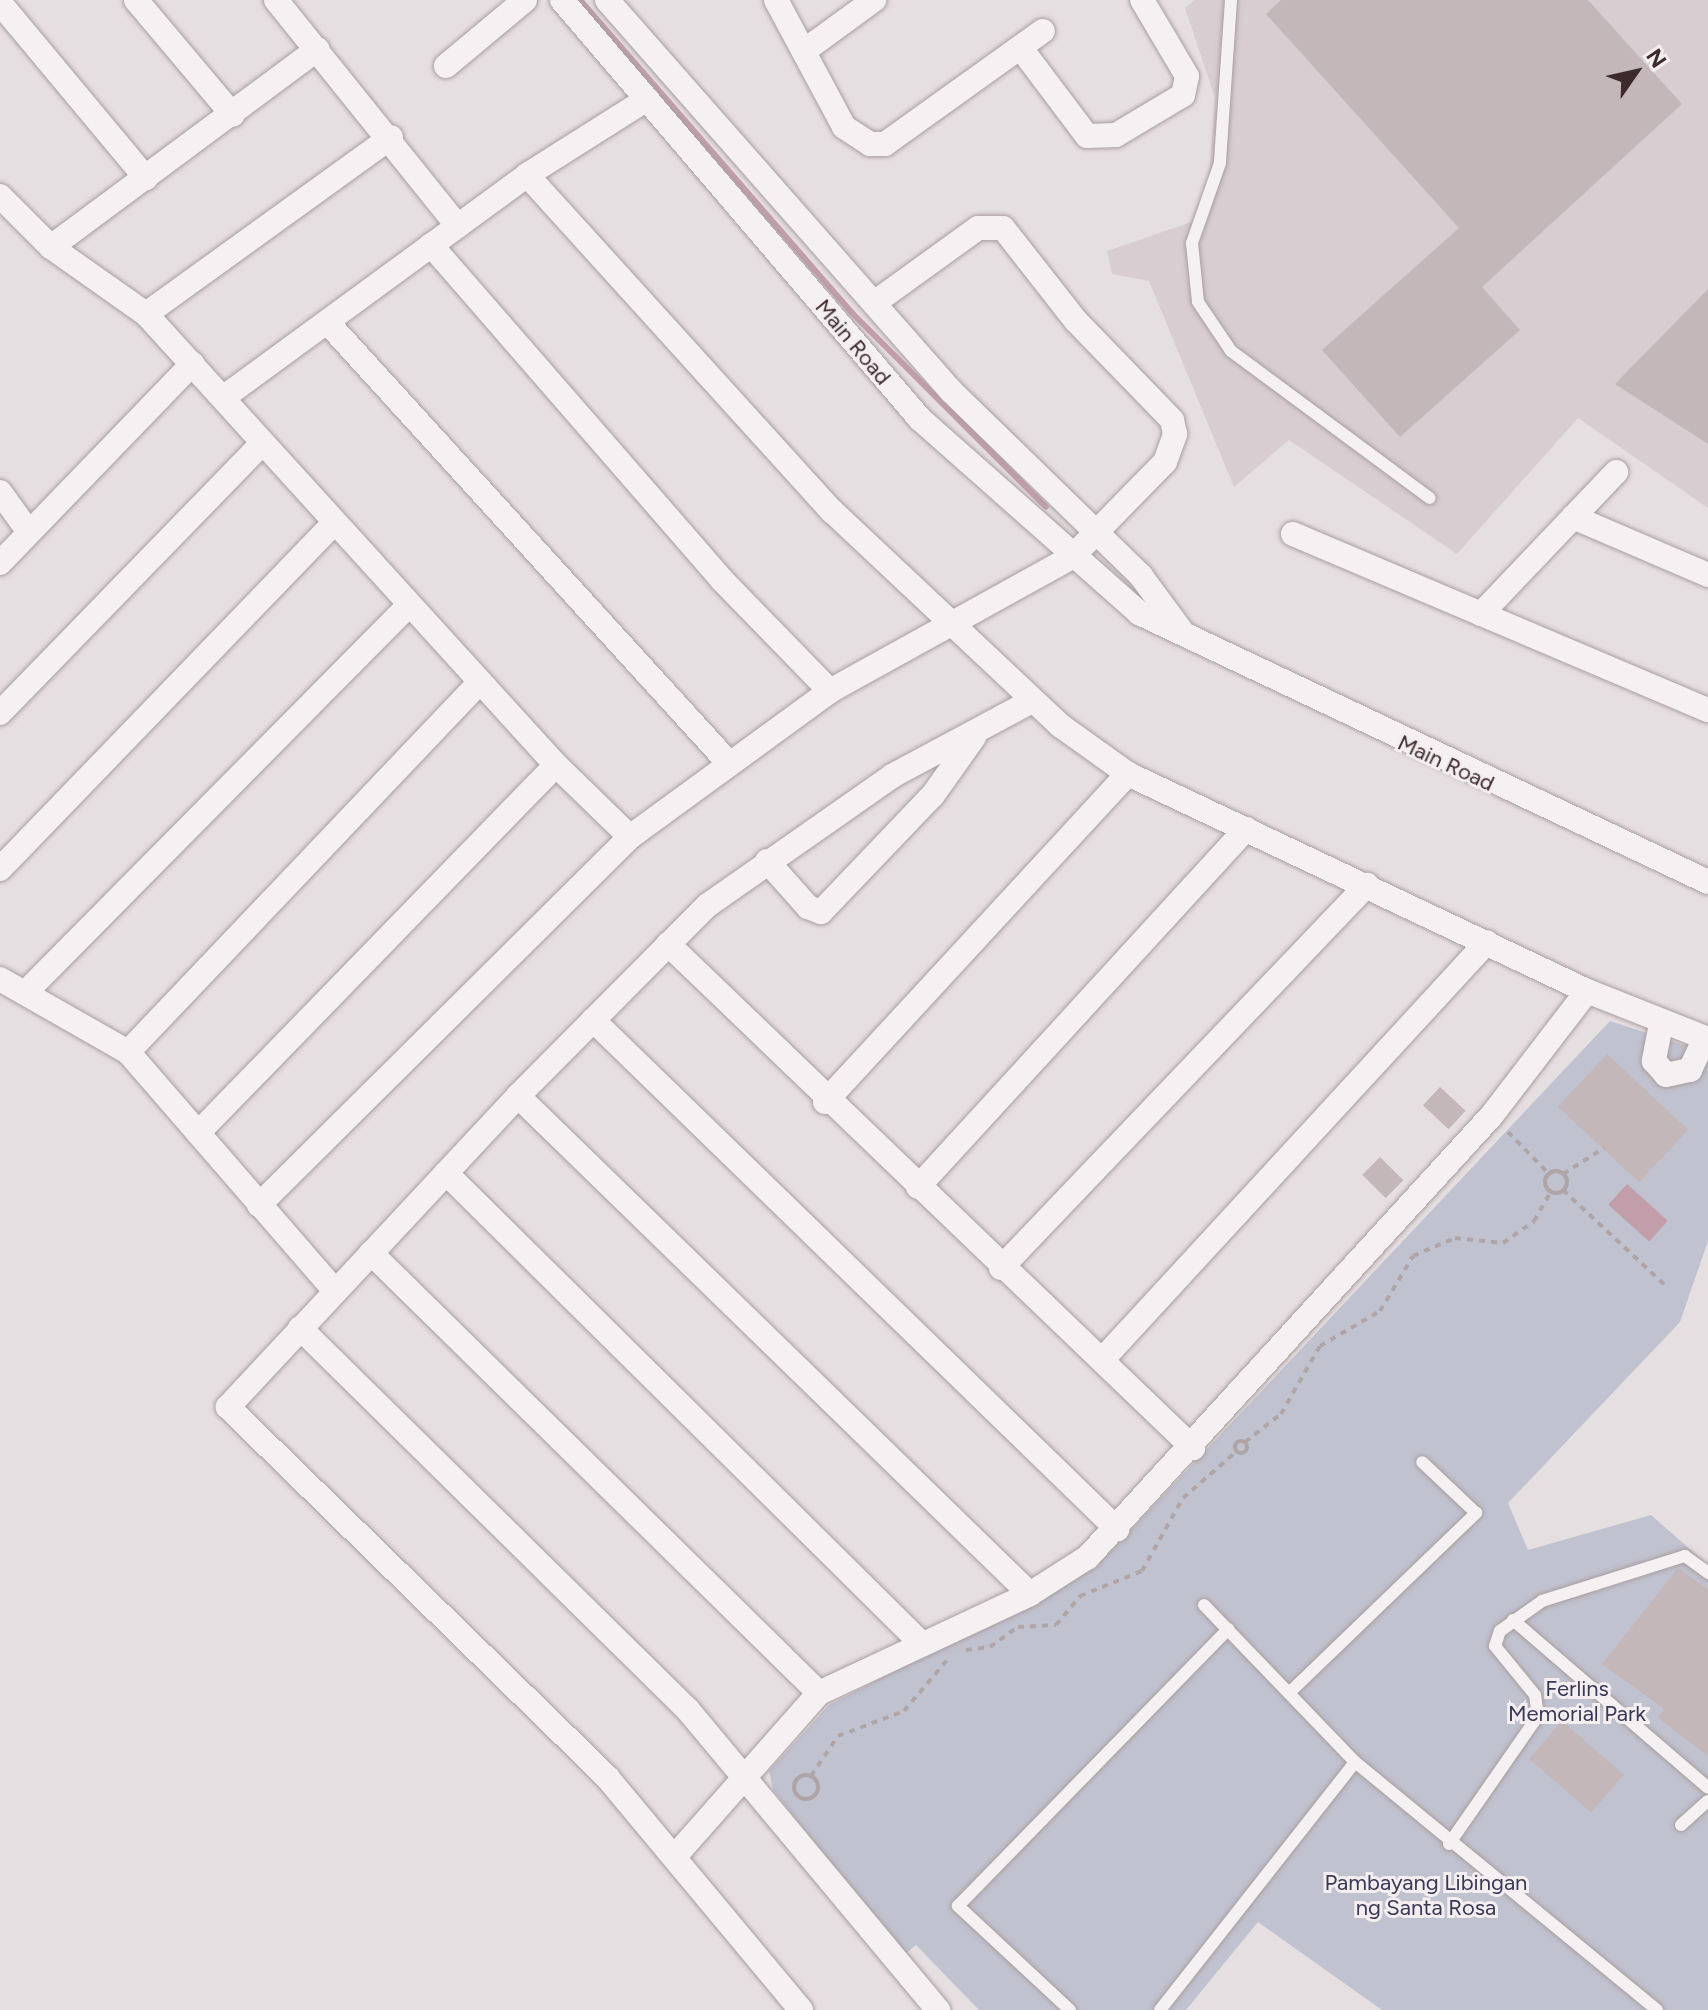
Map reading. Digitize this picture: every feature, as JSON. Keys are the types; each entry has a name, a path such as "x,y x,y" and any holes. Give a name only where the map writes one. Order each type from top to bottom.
{"street":[{"path":"136,0 233,115"},
{"path":"276,0 391,137 458,226"},
{"path":"446,66 525,0"},
{"name":"Main Road","path":"562,0 920,419 1072,557 1139,613 1708,882"},
{"name":"Main Road","path":"607,0 878,300 951,391 1097,531 1187,638"},
{"path":"776,0 844,127 854,139 885,144 1023,51 1043,31"},
{"path":"804,51 874,0"},
{"path":"1023,51 1087,136 1116,135 1183,95 1187,76 1142,0"},
{"path":"0,3 146,178"},
{"path":"51,247 318,49"},
{"path":"224,397 527,175 647,99"},
{"path":"146,314 391,137"},
{"path":"527,175 832,511 1030,702 1128,774 1587,991 1661,1024 1706,1038 1690,1070 1666,1075 1654,1061 1661,1024"},
{"path":"0,196 51,247 146,314 224,397 333,524 556,765 630,837"},
{"path":"259,1205 630,837 726,760 830,691 1072,557 1165,462 1175,434 1172,420 1076,321 1018,243 1003,228 978,228 878,300"},
{"path":"431,245 722,580 830,691"},
{"path":"328,323 726,760"},
{"path":"0,563 192,364"},
{"path":"0,713 262,444"},
{"path":"1481,614 1616,472"},
{"path":"0,492 29,532"},
{"path":"1573,517 1708,575"},
{"path":"0,869 333,524"},
{"path":"1293,534 1708,710"},
{"path":"26,992 409,605"},
{"path":"128,1052 480,682"},
{"path":"801,2010 677,1854 228,1407 518,1096 668,944 767,861 892,776 1030,702"},
{"path":"767,861 808,907 821,912 933,795 977,732"},
{"path":"198,1133 556,765"},
{"path":"825,1102 1128,774"},
{"path":"918,1187 1246,829"},
{"path":"1001,1268 1367,885"},
{"path":"1102,1360 1487,942"},
{"path":"668,944 825,1102 1193,1448"},
{"path":"0,979 128,1052 335,1291"},
{"path":"677,1854 746,1781 819,1693 1030,1594 1117,1529 1492,1115 1587,991"},
{"path":"593,1020 1117,1529"},
{"path":"518,1096 1030,1594"},
{"path":"446,1173 922,1644"},
{"path":"371,1253 819,1693"},
{"path":"300,1328 688,1710 938,2010"}],"lane":[{"path":"1231,0 1220,163 1192,243 1198,302 1231,351 1430,498"},
{"path":"1289,1693 1476,1513 1422,1462"},
{"path":"1449,1844 1538,1716 1535,1695 1495,1646 1513,1620 1542,1601 1685,1556 1708,1573"},
{"path":"1204,1605 1355,1762 1449,1844 1657,2010"},
{"path":"1513,1620 1708,1788"},
{"path":"1070,2010 958,1906 1228,1629"},
{"path":"1160,2010 1355,1762"},
{"path":"1681,1825 1708,1801"}],"path":[{"path":"1245,1442 1281,1414 1320,1346 1380,1311 1413,1256 1455,1238 1503,1243 1534,1221 1551,1192 1549,1174 1492,1115"},
{"path":"1549,1174 1563,1174 1604,1148"},
{"path":"1563,1174 1563,1190 1667,1287"},
{"path":"1551,1192 1563,1190"},
{"path":"803,1776 818,1785 808,1799 794,1787 803,1776"}],"shaded area":[{"path":"1194,0 1708,0 1708,508 1578,418 1457,554 1289,440 1234,487 1149,281 1112,274 1107,251 1197,220 1207,201 1215,98 1185,8"},
{"path":"1627,1184 1668,1221 1649,1242 1608,1205"}],"green space":[{"path":"1610,1021 1708,1053 1708,1241 1680,1322 1508,1503 1528,1550 1651,1515 1708,1565 1708,2010 1382,2010 1258,1922 1186,2010 979,2010 916,1945 904,1955 773,1790 769,1771 829,1705 1095,1568"}],"building":[{"path":"1281,0 1588,0 1682,104 1482,287 1520,330 1400,437 1322,350 1459,228 1266,14"},
{"path":"1708,289 1708,444 1615,384"},
{"path":"1607,1054 1688,1130 1639,1182 1558,1107"},
{"path":"1440,1087 1466,1111 1449,1129 1423,1105"},
{"path":"1380,1157 1403,1180 1386,1198 1362,1175"},
{"path":"1678,1568 1708,1589 1708,1756 1658,1718 1664,1709 1602,1664"},
{"path":"1562,1721 1624,1775 1591,1813 1529,1759"}],"waterway":[{"path":"580,0 852,313 1046,507"}],"park label":[{"name":"Ferlins Memorial Park","path":"1577,1700"},
{"name":"Pambayang Libingan ng Santa Rosa","path":"1426,1894"}]}
